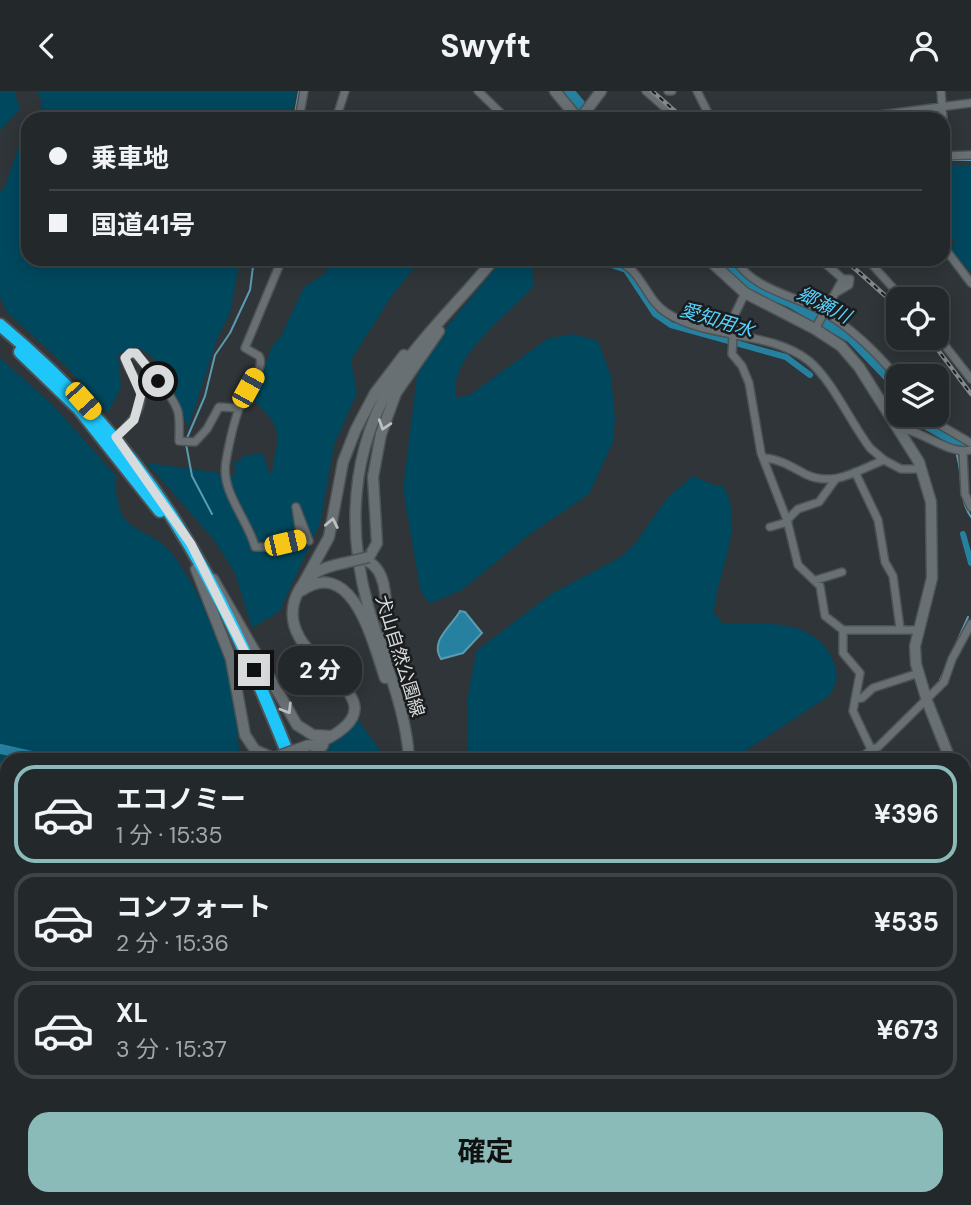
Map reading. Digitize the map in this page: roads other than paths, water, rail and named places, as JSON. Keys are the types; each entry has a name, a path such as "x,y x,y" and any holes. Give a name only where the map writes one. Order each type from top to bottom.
{"highway":[{"path":"0,325 44,362 116,437 155,488 250,659 288,753"},
{"path":"0,334 79,409 161,512 200,568 240,657 274,753"}],"main road":[{"path":"555,91 573,112"},
{"path":"584,112 601,91"},
{"name":"犬山自然公園線","path":"408,753 407,738 361,582 354,529 355,488 367,438 393,381 488,266"},
{"path":"716,266 745,293 816,327 851,356 922,469 931,502 932,578 930,595 915,646 927,701 948,753"},
{"path":"315,753 351,721 352,698 338,677 298,640 292,613 300,589 328,537 343,462 364,411 397,363 446,307 466,292"},
{"path":"300,589 323,568 368,559 377,543 373,477 387,416 402,385 455,304"},
{"path":"368,559 377,566 384,578 386,636 402,697 407,738"},
{"path":"200,568 225,595 297,725 313,735 334,736"},
{"path":"200,568 231,659 245,735 255,750 262,753"},
{"path":"300,589 327,581 348,593 374,648 407,738"},
{"path":"292,753 334,736"}],"street":[{"path":"300,112 304,91"},
{"path":"338,112 345,91"},
{"path":"478,91 500,112"},
{"path":"646,91 670,112"},
{"path":"697,91 708,112"},
{"path":"941,91 942,112"},
{"path":"908,112 971,103"},
{"path":"950,156 971,155"},
{"path":"950,255 971,283"},
{"path":"279,266 245,348 261,359 239,408 225,466 233,503 251,530 255,547 268,547 301,539 296,507 309,541"},
{"path":"627,266 635,270 655,301 671,316 794,351 807,359 870,448 901,469 922,469"},
{"path":"739,266 756,282 825,313 854,332 886,365"},
{"path":"816,327 843,279 828,266"},
{"path":"873,266 892,287"},
{"path":"745,293 734,316 735,335 732,349 749,383 759,445 788,521 799,565 816,580 825,616 843,630 918,630"},
{"path":"948,350 971,379"},
{"path":"116,437 134,420 138,411 140,388 125,358 130,353 136,353 173,403 178,412 179,441 195,442 219,407 239,408"},
{"path":"944,427 971,443"},
{"path":"898,428 962,451 965,494 971,507"},
{"path":"764,457 790,464 808,475 835,480"},
{"path":"770,527 788,521 798,509 819,502 835,480 884,460"},
{"path":"855,472 878,520 885,562 893,576 900,628"},
{"path":"816,580 842,572"},
{"path":"867,753 927,701 944,682 952,659 971,624"},
{"path":"843,630 843,653 860,673 855,717 871,749"},
{"path":"855,699 873,688 919,673"}],"waterway":[{"path":"295,112 299,91"},
{"name":"郷瀬川","path":"569,91 587,112"},
{"path":"950,160 971,160"},
{"path":"187,438 205,396 215,355 230,333 250,290 253,266"},
{"name":"愛知用水","path":"614,266 626,270 655,314 671,325 786,357 810,375"},
{"name":"郷瀬川","path":"731,266 737,275 755,288 791,303 851,338 886,375"},
{"name":"郷瀬川","path":"930,427 971,450"},
{"path":"186,444 192,476 212,514"},
{"path":"956,452 962,493 971,517"},
{"name":"愛知用水","path":"963,534 971,563"},
{"path":"940,680 968,617"},
{"path":"0,749 18,753"}],"railway":[{"path":"652,91 676,112"},
{"path":"852,266 886,296"},
{"path":"938,350 971,394"}]}
